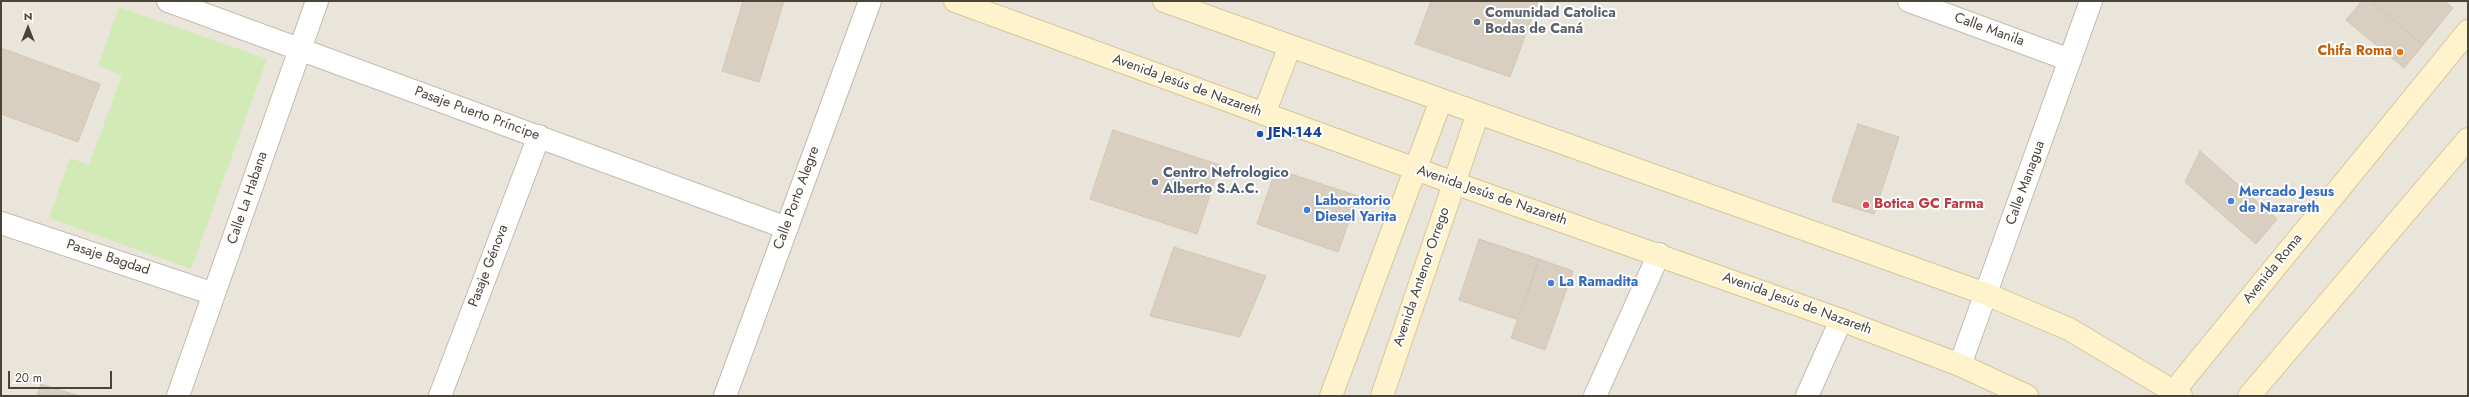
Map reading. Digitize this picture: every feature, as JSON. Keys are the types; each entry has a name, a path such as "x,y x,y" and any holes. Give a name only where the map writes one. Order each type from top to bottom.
{"main road":[{"name":"Avenida Jesús de Nazareth","path":"955,1 1415,169 1659,254 1841,320 1960,365 2027,396"},
{"path":"1164,1 1986,294 2069,329 2175,394"},
{"name":"Avenida Roma","path":"2175,394 2468,31"},
{"path":"1264,114 1290,46"},
{"path":"1331,396 1441,100"},
{"name":"Avenida Antenor Orrego","path":"1382,396 1478,113"},
{"path":"2249,396 2468,139"}],"street":[{"name":"Pasaje Puerto Príncipe","path":"168,1 786,228"},
{"name":"Calle La Habana","path":"178,396 317,1"},
{"name":"Calle Porto Alegre","path":"725,396 870,1"},
{"name":"Calle Manila","path":"1909,1 2070,60"},
{"name":"Calle Managua","path":"1960,365 2091,1"},
{"name":"Pasaje Génova","path":"440,396 539,136"},
{"name":"Pasaje Bagdad","path":"1,223 214,294"},
{"path":"1595,396 1659,254"},
{"path":"1807,396 1841,320"}],"shaded area":[{"path":"1,1 2468,1 2468,396 1,396"}],"green space":[{"path":"119,7 267,59 191,269 49,218 70,158 89,165 122,75 98,66"}],"building":[{"path":"743,1 784,1 759,82 722,71"},
{"name":"Comunidad Catolica Bodas de Caná","path":"1431,1 1538,1 1510,77 1415,44"},
{"path":"2362,1 2371,1 2423,45 2404,68 2346,20"},
{"path":"2371,1 2445,1 2453,8 2423,45"},
{"path":"1,48 100,84 78,142 1,114"},
{"path":"1858,124 1899,137 1874,214 1832,201"},
{"name":"Centro Nefrologico Alberto S.A.C.","path":"1113,130 1220,165 1197,234 1090,199"},
{"name":"Mercado Jesus de Nazareth","path":"2200,151 2277,219 2256,244 2185,182"},
{"name":"Laboratorio Diesel Yarita","path":"1276,169 1358,196 1338,252 1257,224"},
{"path":"1479,239 1539,259 1519,320 1459,300"},
{"path":"1174,247 1266,276 1240,337 1150,316"},
{"path":"1539,259 1573,271 1545,350 1511,338"},
{"path":"41,384 79,396 37,396"}],"place":[{"name":"Comunidad Catolica Bodas de Caná","path":"1477,22"},
{"name":"Chifa Roma","path":"2400,52"},
{"name":"JEN-144","path":"1260,134"},
{"name":"Centro Nefrologico Alberto S.A.C.","path":"1155,182"},
{"name":"Mercado Jesus de Nazareth","path":"2231,201"},
{"name":"Botica GC Farma","path":"1866,205"},
{"name":"Laboratorio Diesel Yarita","path":"1307,210"},
{"name":"La Ramadita","path":"1551,283"}]}
